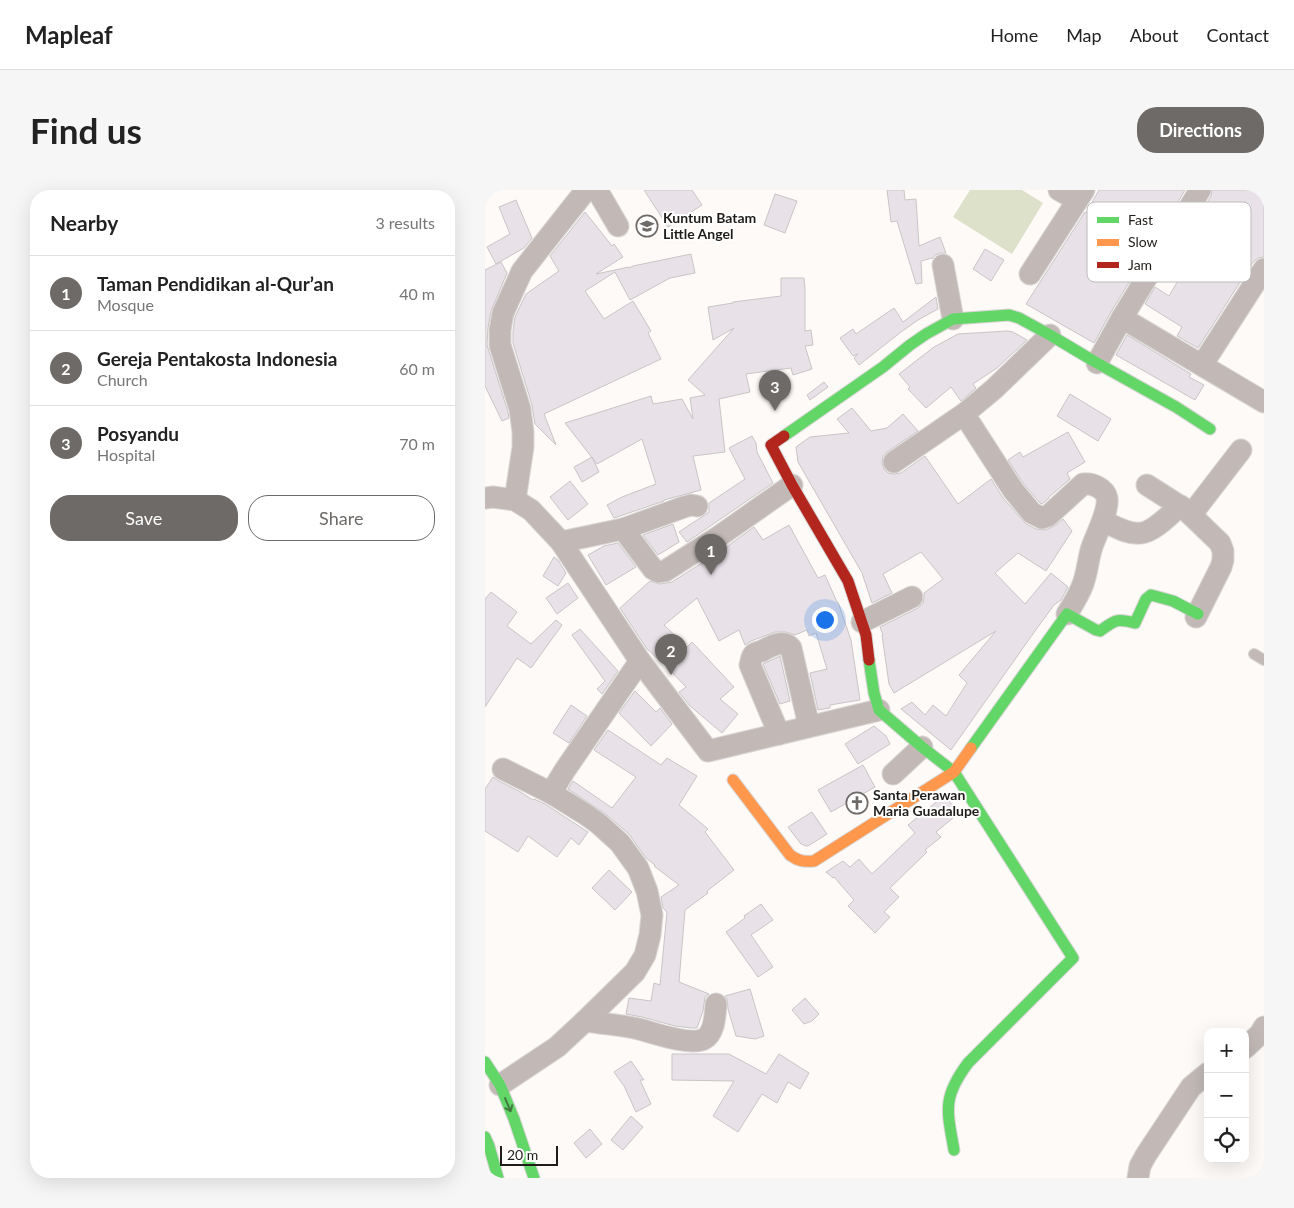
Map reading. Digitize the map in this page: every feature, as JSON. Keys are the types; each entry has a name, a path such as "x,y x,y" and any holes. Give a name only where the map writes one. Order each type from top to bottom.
{"street":[{"path":"515,500 523,447 523,432 520,410 499,345 503,313 522,271 585,190"},
{"path":"597,190 618,226"},
{"path":"1193,202 1200,190"},
{"path":"1030,274 1073,193"},
{"path":"943,264 953,319"},
{"path":"1202,365 1264,269"},
{"path":"1097,363 1145,282"},
{"path":"954,1150 947,1114 947,1100 950,1089 958,1075 1073,958 954,772 879,710 873,693 866,635 848,581 771,445 883,367 918,339 953,319 1009,315 1019,318 1176,406 1210,429"},
{"path":"1123,318 1264,402"},
{"path":"894,462 964,414 995,389 1050,335"},
{"path":"733,780 790,855 803,863 814,862 954,772 1067,614 1080,593 1084,582 1091,550 1103,521 1107,505 1105,493 1089,483 1083,484 1048,516 1042,518 1032,513 1013,490 964,414"},
{"path":"1103,521 1123,530 1140,534 1151,530 1186,510 1241,450"},
{"path":"623,530 653,569 659,572 665,571 718,537 792,485"},
{"path":"1067,614 1096,630 1100,630 1117,619 1135,623 1146,599 1151,594 1173,601 1197,615 1221,567 1223,560 1221,543 1186,510 1147,485"},
{"path":"485,498 493,497 515,500 531,510 561,542 640,661 708,751 879,710"},
{"path":"561,542 623,530 684,507 697,506"},
{"path":"862,622 912,597"},
{"path":"779,734 750,665 754,654 775,644 785,644 791,648 809,726"},
{"path":"551,793 640,661"},
{"path":"893,774 922,747"},
{"path":"500,1085 557,1047 635,972 645,955 652,915 647,892 638,868 620,843 599,824 551,793 503,769"},
{"path":"585,1021 638,1029 666,1038 698,1041 704,1039 713,1029 716,1004"},
{"path":"1249,1044 1260,1034 1264,1027"},
{"path":"485,1062 500,1085 534,1178"},
{"path":"1138,1178 1140,1166 1146,1155 1191,1087 1204,1076"},
{"path":"485,1137 498,1178"}],"lane":[{"path":"1254,654 1264,660"}],"green space":[{"path":"970,190 1022,190 1043,203 1012,254 953,217"}],"building":[{"path":"644,190 692,190 702,205 668,227"},
{"path":"887,190 904,190 905,200 916,199 919,246 940,237 946,253 940,253 932,259 921,261 922,283 916,284 897,221 891,222"},
{"path":"1099,190 1185,190 1178,202 1092,202"},
{"path":"1212,190 1264,190 1264,257 1258,258 1251,265 1251,202 1207,202"},
{"path":"775,194 797,201 785,233 764,225"},
{"path":"516,200 532,238 524,248 496,264 487,247 510,234 499,207"},
{"path":"1087,211 1087,282 1129,282 1094,343 1026,304"},
{"path":"585,212 612,246 614,244 623,257 596,274 691,254 695,273 670,278 630,300 615,272 585,291 604,319 633,301 651,331 648,333 661,359 544,414 556,445 535,424 532,405 513,343 513,331 515,317 526,294 559,271 550,256"},
{"path":"985,249 1004,260 991,281 973,269"},
{"path":"501,262 507,273 491,311 487,345 508,412 509,418 502,421 485,386 485,270"},
{"path":"781,278 804,278 805,331 811,330 813,345 805,346 812,369 793,375 791,368 746,374 750,392 719,399 725,452 693,456 701,490 664,500 614,518 607,505 656,484 642,439 597,464 565,423 651,396 653,404 682,399 693,419 690,398 705,395 688,380 734,328 713,340 708,307 781,296"},
{"path":"1177,282 1240,282 1198,348 1177,336 1182,327 1145,304 1155,287 1169,296"},
{"path":"936,297 938,309 901,332 859,365 854,358 858,354 853,356 840,338 853,329 856,334 894,308 903,322"},
{"path":"1013,332 1027,340 997,368 973,384 976,388 961,401 951,387 926,408 908,389 910,387 899,374 934,347 958,334"},
{"path":"1127,335 1191,374 1189,377 1204,385 1195,400 1116,355"},
{"path":"824,382 828,387 810,400 807,395"},
{"path":"1070,394 1111,419 1098,441 1057,416"},
{"path":"852,408 871,431 887,428 903,414 918,431 883,456 882,463 888,473 901,473 925,456 958,504 991,479 1003,498 1026,524 1036,529 1046,530 1063,519 1072,531 1046,571 1018,553 995,573 1025,604 1051,573 1068,587 1061,600 1054,605 951,750 901,709 912,702 925,715 933,705 946,716 967,683 959,675 996,631 894,693 889,684 883,635 880,627 918,608 923,603 924,593 943,579 921,552 883,574 892,593 872,603 862,573 798,462 796,447 810,437 849,433 837,419"},
{"path":"1068,432 1085,462 1067,473 1070,479 1042,504 1023,483 1008,460 1020,452 1023,457"},
{"path":"752,436 756,443 757,452 773,483 687,542 679,532 709,512 709,503 745,479 729,448"},
{"path":"592,457 599,472 582,482 574,467"},
{"path":"570,481 588,504 568,520 550,497"},
{"path":"673,524 679,542 658,555 643,535"},
{"path":"789,525 818,578 825,575 838,602 851,640 860,700 830,705 830,708 818,710 810,673 827,669 816,633 809,636 807,630 795,635 786,632 775,632 745,645 739,630 719,641 697,598 664,625 687,647 692,642 734,687 720,699 738,714 722,733 690,706 679,692 686,687 647,649 620,608 650,581 660,584 672,582 754,527 763,540"},
{"path":"618,543 636,567 606,585 588,555 604,546"},
{"path":"554,557 566,573 558,586 543,576"},
{"path":"568,583 578,598 557,614 546,598"},
{"path":"491,592 517,612 507,626 531,644 556,620 562,625 531,668 517,658 485,707 485,599"},
{"path":"580,629 618,671 602,694 597,689 605,681 572,635"},
{"path":"780,656 790,701 780,704 763,664"},
{"path":"635,691 656,712 660,708 672,724 651,746 619,713"},
{"path":"571,705 587,716 569,743 553,733"},
{"path":"874,726 886,736 890,744 858,764 845,744"},
{"path":"608,730 661,765 667,758 697,776 679,805 708,829 705,832 734,870 685,910 679,982 709,994 705,997 703,1011 697,1028 675,1026 626,1014 629,998 651,1001 654,983 660,985 667,912 663,908 661,897 679,885 646,858 629,834 607,815 568,789 573,781 612,808 636,777 594,750"},
{"path":"863,765 875,787 831,812 818,790"},
{"path":"493,777 533,800 545,804 588,832 579,845 571,838 557,857 528,836 518,852 485,831 485,789"},
{"path":"945,796 959,813 936,832 941,837 925,850 927,852 890,888 899,897 884,912 890,917 875,933 848,906 854,900 834,877 826,872 843,861 850,867 859,859 872,874 915,833 908,825"},
{"path":"812,812 827,834 806,846 801,844 788,827"},
{"path":"609,870 632,892 615,910 592,888"},
{"path":"761,904 773,920 751,935 773,967 758,977 726,932"},
{"path":"750,989 764,1036 755,1039 736,1036 725,996"},
{"path":"805,998 819,1014 812,1021 804,1024 792,1010"},
{"path":"672,1054 729,1054 766,1074 779,1054 809,1073 800,1089 788,1082 777,1103 762,1094 738,1132 713,1116 734,1081 672,1080"},
{"path":"631,1061 644,1080 640,1080 651,1104 636,1112 624,1086 614,1072"},
{"path":"631,1116 643,1127 623,1150 611,1140"},
{"path":"590,1129 602,1144 586,1158 574,1143"}],"traffic: fast":[{"path":"784,436 883,367 910,345 953,319 1009,315 1019,318 1050,335 1176,407 1210,429"},
{"path":"971,748 1067,614 1100,631 1109,624 1120,620 1135,623 1146,599 1151,595 1173,601 1198,614"},
{"path":"869,660 874,693 879,710 954,772 1073,958 968,1063 960,1075 950,1095 948,1114 954,1150"},
{"path":"485,1062 500,1085 534,1178"},
{"path":"485,1137 498,1178"}],"traffic: slow":[{"path":"733,780 790,855 801,861 814,861 954,772 971,748"}],"traffic: jam":[{"path":"784,436 771,445 848,581 866,635 869,660"}],"place":[{"name":"Kuntum Batam Little Angel","path":"647,226"},
{"name":"Posyandu","path":"775,411"},
{"name":"Taman Pendidikan al-Qur’an","path":"711,575"},
{"name":"Gereja Pentakosta Indonesia","path":"671,675"},
{"name":"Santa Perawan Maria Guadalupe","path":"857,803"}]}
